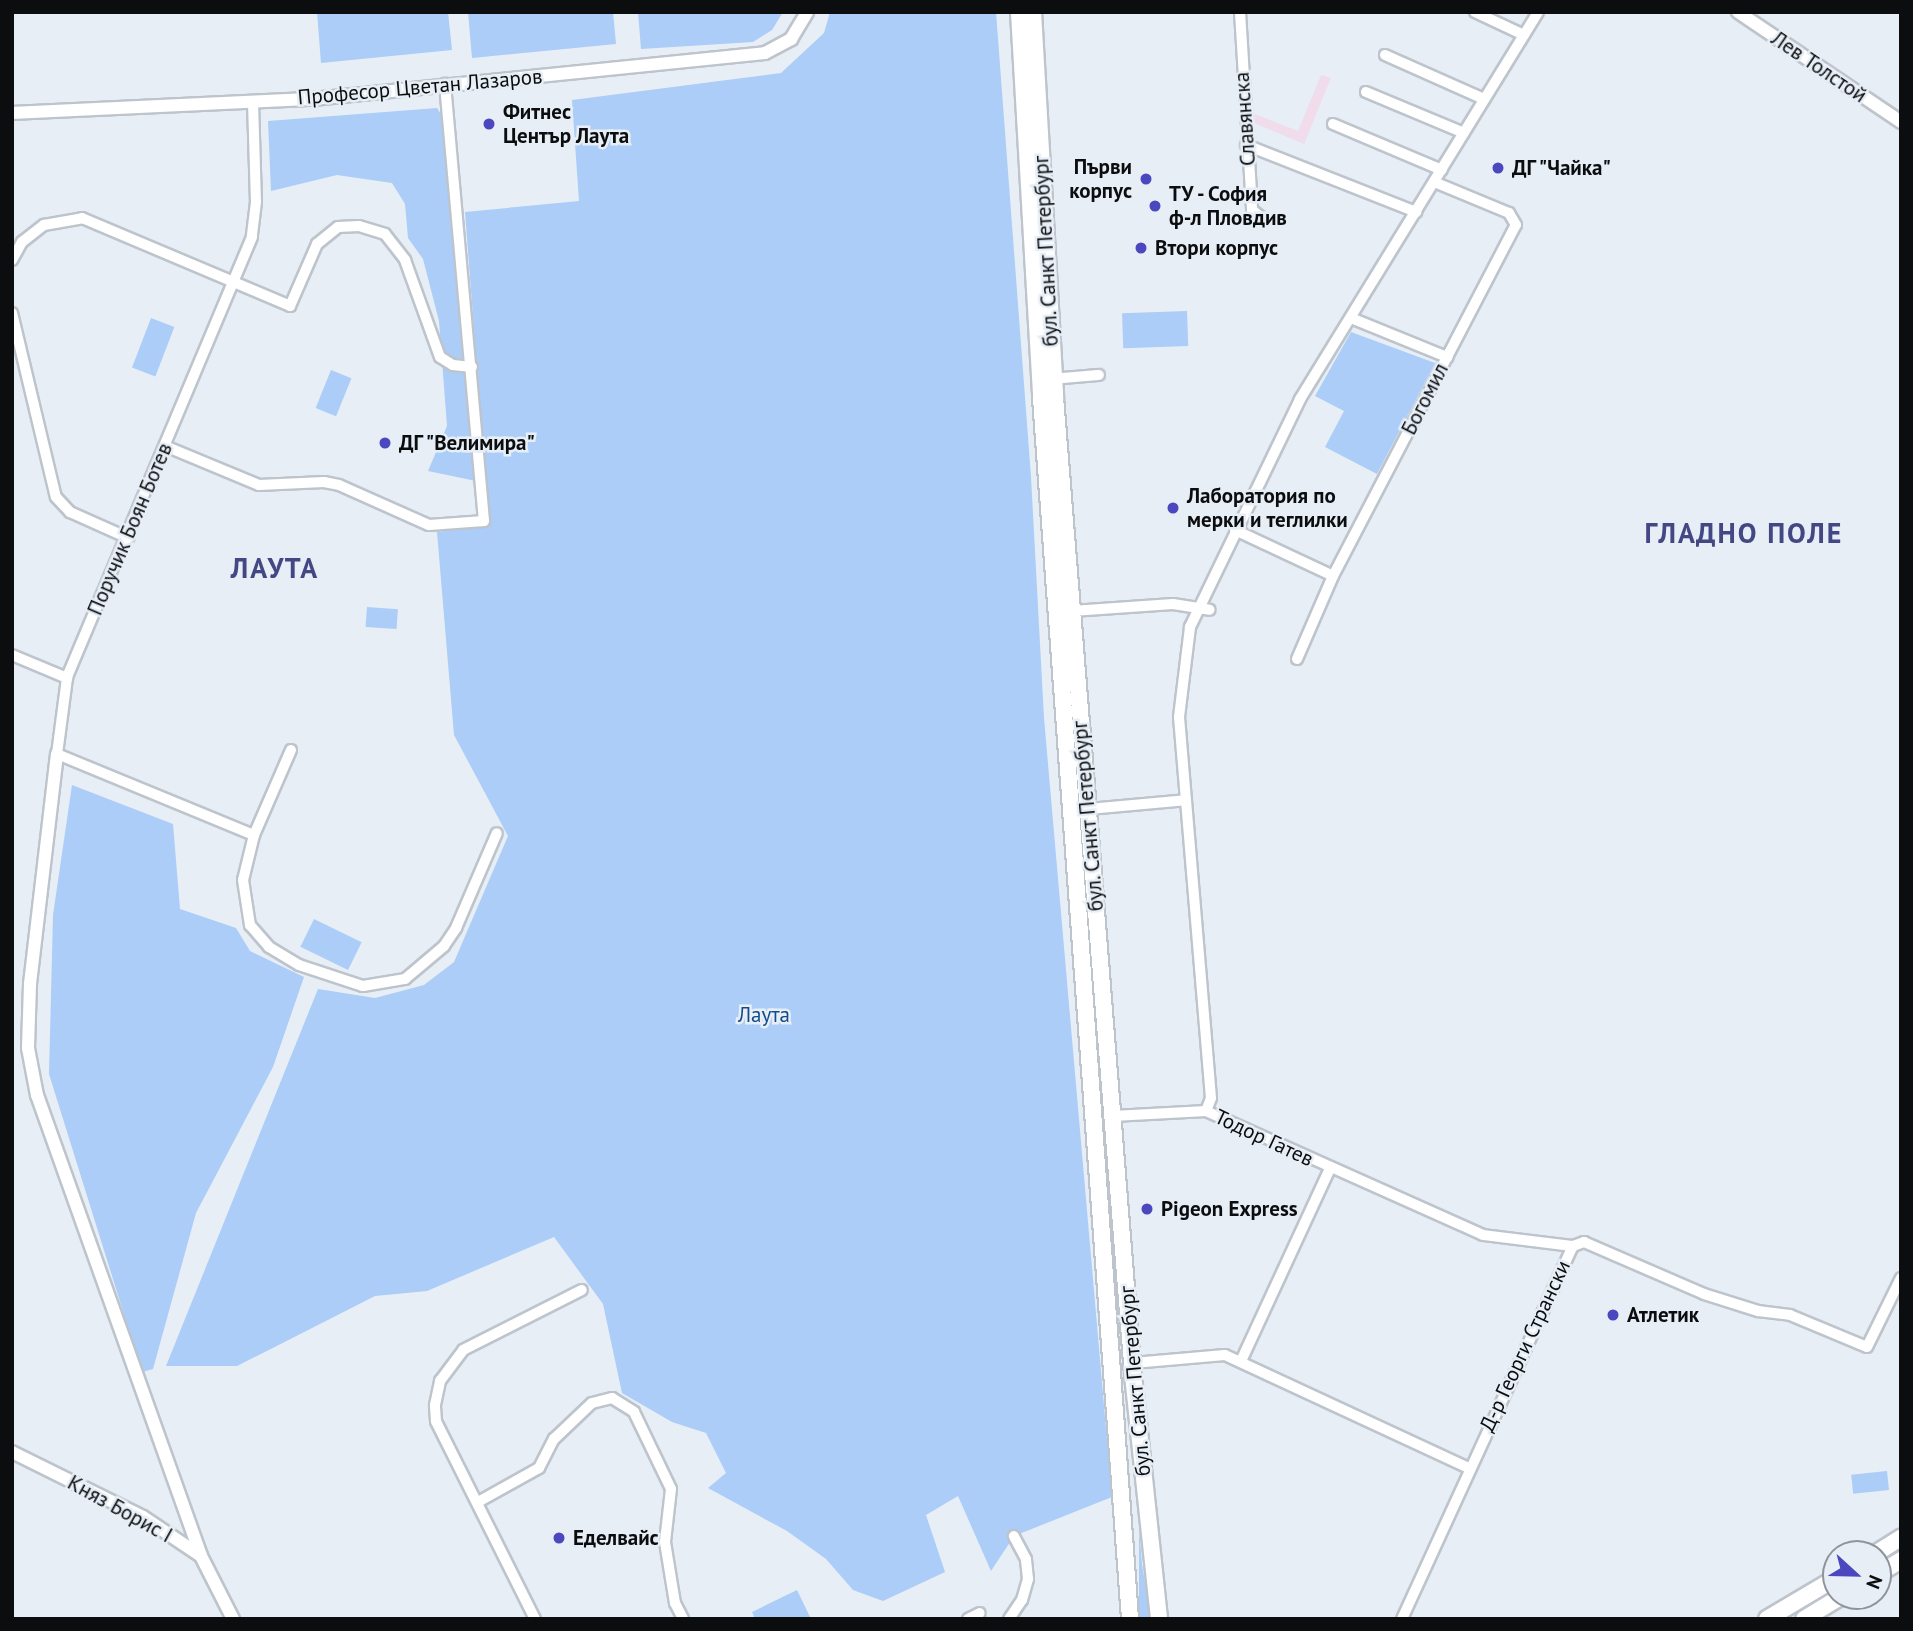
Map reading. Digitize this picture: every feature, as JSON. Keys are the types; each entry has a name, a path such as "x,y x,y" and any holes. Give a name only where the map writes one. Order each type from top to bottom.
{"main road":[{"name":"бул. Санкт Петербург","path":"1018,12 1047,379 1130,1619"},
{"name":"бул. Санкт Петербург","path":"1033,12 1047,379 1072,611 1133,1363 1159,1619"},
{"path":"1766,1619 1822,1586"},
{"path":"1804,1619 1822,1608"}],"street":[{"name":"Професор Цветан Лазаров","path":"12,113 253,102 765,53 791,39 807,12"},
{"name":"Славянска","path":"1240,12 1252,210 1265,220"},
{"path":"1475,12 1524,35"},
{"path":"1206,1111 1211,1098 1179,717 1190,628 1205,608 1235,530 1300,399 1538,12"},
{"name":"Лев Толстой","path":"1738,12 1901,122"},
{"path":"1385,55 1484,99"},
{"path":"165,446 251,484 324,482 339,485 429,525 484,521 445,84"},
{"path":"1366,92 1464,134"},
{"name":"Поручик Боян Ботев","path":"57,754 67,678 128,538 255,222 253,102"},
{"path":"1333,124 1442,170"},
{"path":"1246,145 1416,212"},
{"name":"Богомил","path":"1297,660 1333,576 1516,225 1509,212 1434,183"},
{"path":"12,260 22,243 44,225 82,218 290,306 317,244 326,234 348,225 373,229 389,238 412,272 440,357 453,365 472,367"},
{"path":"12,313 56,497 70,512 128,538"},
{"path":"1350,318 1447,356"},
{"path":"1047,379 1099,375"},
{"path":"1235,530 1333,576"},
{"path":"1072,611 1173,604 1205,608"},
{"path":"12,655 67,678"},
{"path":"291,750 254,835 243,880 250,925 284,957 363,986 405,979 444,946 497,833"},
{"path":"201,1556 37,1094 28,1048 34,920 57,754 254,835"},
{"path":"1088,808 1186,800"},
{"name":"Тодор Гатев","path":"1113,1116 1206,1111 1483,1235 1573,1246"},
{"path":"1241,1361 1330,1168"},
{"name":"Д-р Георги Странски","path":"1402,1619 1468,1468 1573,1246 1584,1242 1704,1294 1758,1311 1790,1315 1867,1346 1901,1278"},
{"path":"535,1619 436,1421 440,1381 463,1350 582,1290"},
{"path":"1133,1363 1225,1355 1468,1468"},
{"path":"478,1502 539,1468 554,1439 592,1403 612,1398 634,1412 670,1489 665,1542 675,1603 683,1619"},
{"name":"Княз Борис I","path":"12,1452 143,1517 201,1556 233,1619"},
{"path":"1009,1619 1022,1600 1028,1579 1026,1559 1014,1536"},
{"path":"968,1619 980,1613"}],"shaded area":[{"path":"1321,75 1331,78 1304,144 1249,121 1252,113 1298,131"}],"green space":[{"path":"317,12 448,12 452,50 321,63"},
{"path":"468,12 613,12 616,44 472,58"},
{"path":"638,12 783,12 772,30 753,42 641,49"},
{"name":"Лаута","path":"830,12 996,12 1031,477 1044,718 1112,1497 1014,1536 991,1571 958,1496 926,1515 945,1572 883,1601 853,1590 826,1559 787,1531 708,1488 726,1473 706,1433 672,1422 622,1393 603,1304 554,1237 427,1291 375,1296 237,1366 166,1366 318,989 375,998 424,985 454,962 508,836 454,735 437,532 489,525 465,212 579,201 572,100 781,73 824,33"},
{"path":"437,108 441,114 476,481 428,471 447,426 439,321 423,259 408,238 405,204 392,183 337,175 271,191 268,121"},
{"path":"1187,311 1188,346 1123,348 1122,313"},
{"path":"151,318 174,327 155,376 132,367"},
{"path":"1351,332 1435,363 1377,474 1325,447 1344,411 1315,396"},
{"path":"331,370 351,378 336,416 316,408"},
{"path":"367,607 398,609 397,629 366,627"},
{"path":"72,785 173,824 180,909 236,928 250,951 304,977 273,1067 196,1213 153,1369 142,1372 49,1074 53,915"},
{"path":"314,919 362,942 348,970 300,947"},
{"path":"1887,1471 1889,1490 1853,1494 1851,1475"},
{"path":"1139,1528 1142,1564 1151,1619 1139,1619"},
{"path":"797,1590 811,1619 755,1619 752,1612"}],"place":[{"name":"Фитнес Център Лаута","path":"489,124"},
{"name":"ДГ \"Чайка\"","path":"1498,168"},
{"name":"Първи корпус","path":"1146,179"},
{"name":"ТУ - София ф-л Пловдив","path":"1155,206"},
{"name":"Втори корпус","path":"1141,248"},
{"name":"ДГ \"Велимира\"","path":"385,443"},
{"name":"Лаборатория по мерки и теглилки","path":"1173,508"},
{"name":"Pigeon Express","path":"1147,1209"},
{"name":"Атлетик","path":"1613,1315"},
{"name":"Еделвайс","path":"559,1538"}],"district":[{"name":"ГЛАДНО ПОЛЕ","path":"1744,533"},
{"name":"ЛАУТА","path":"275,568"}]}
